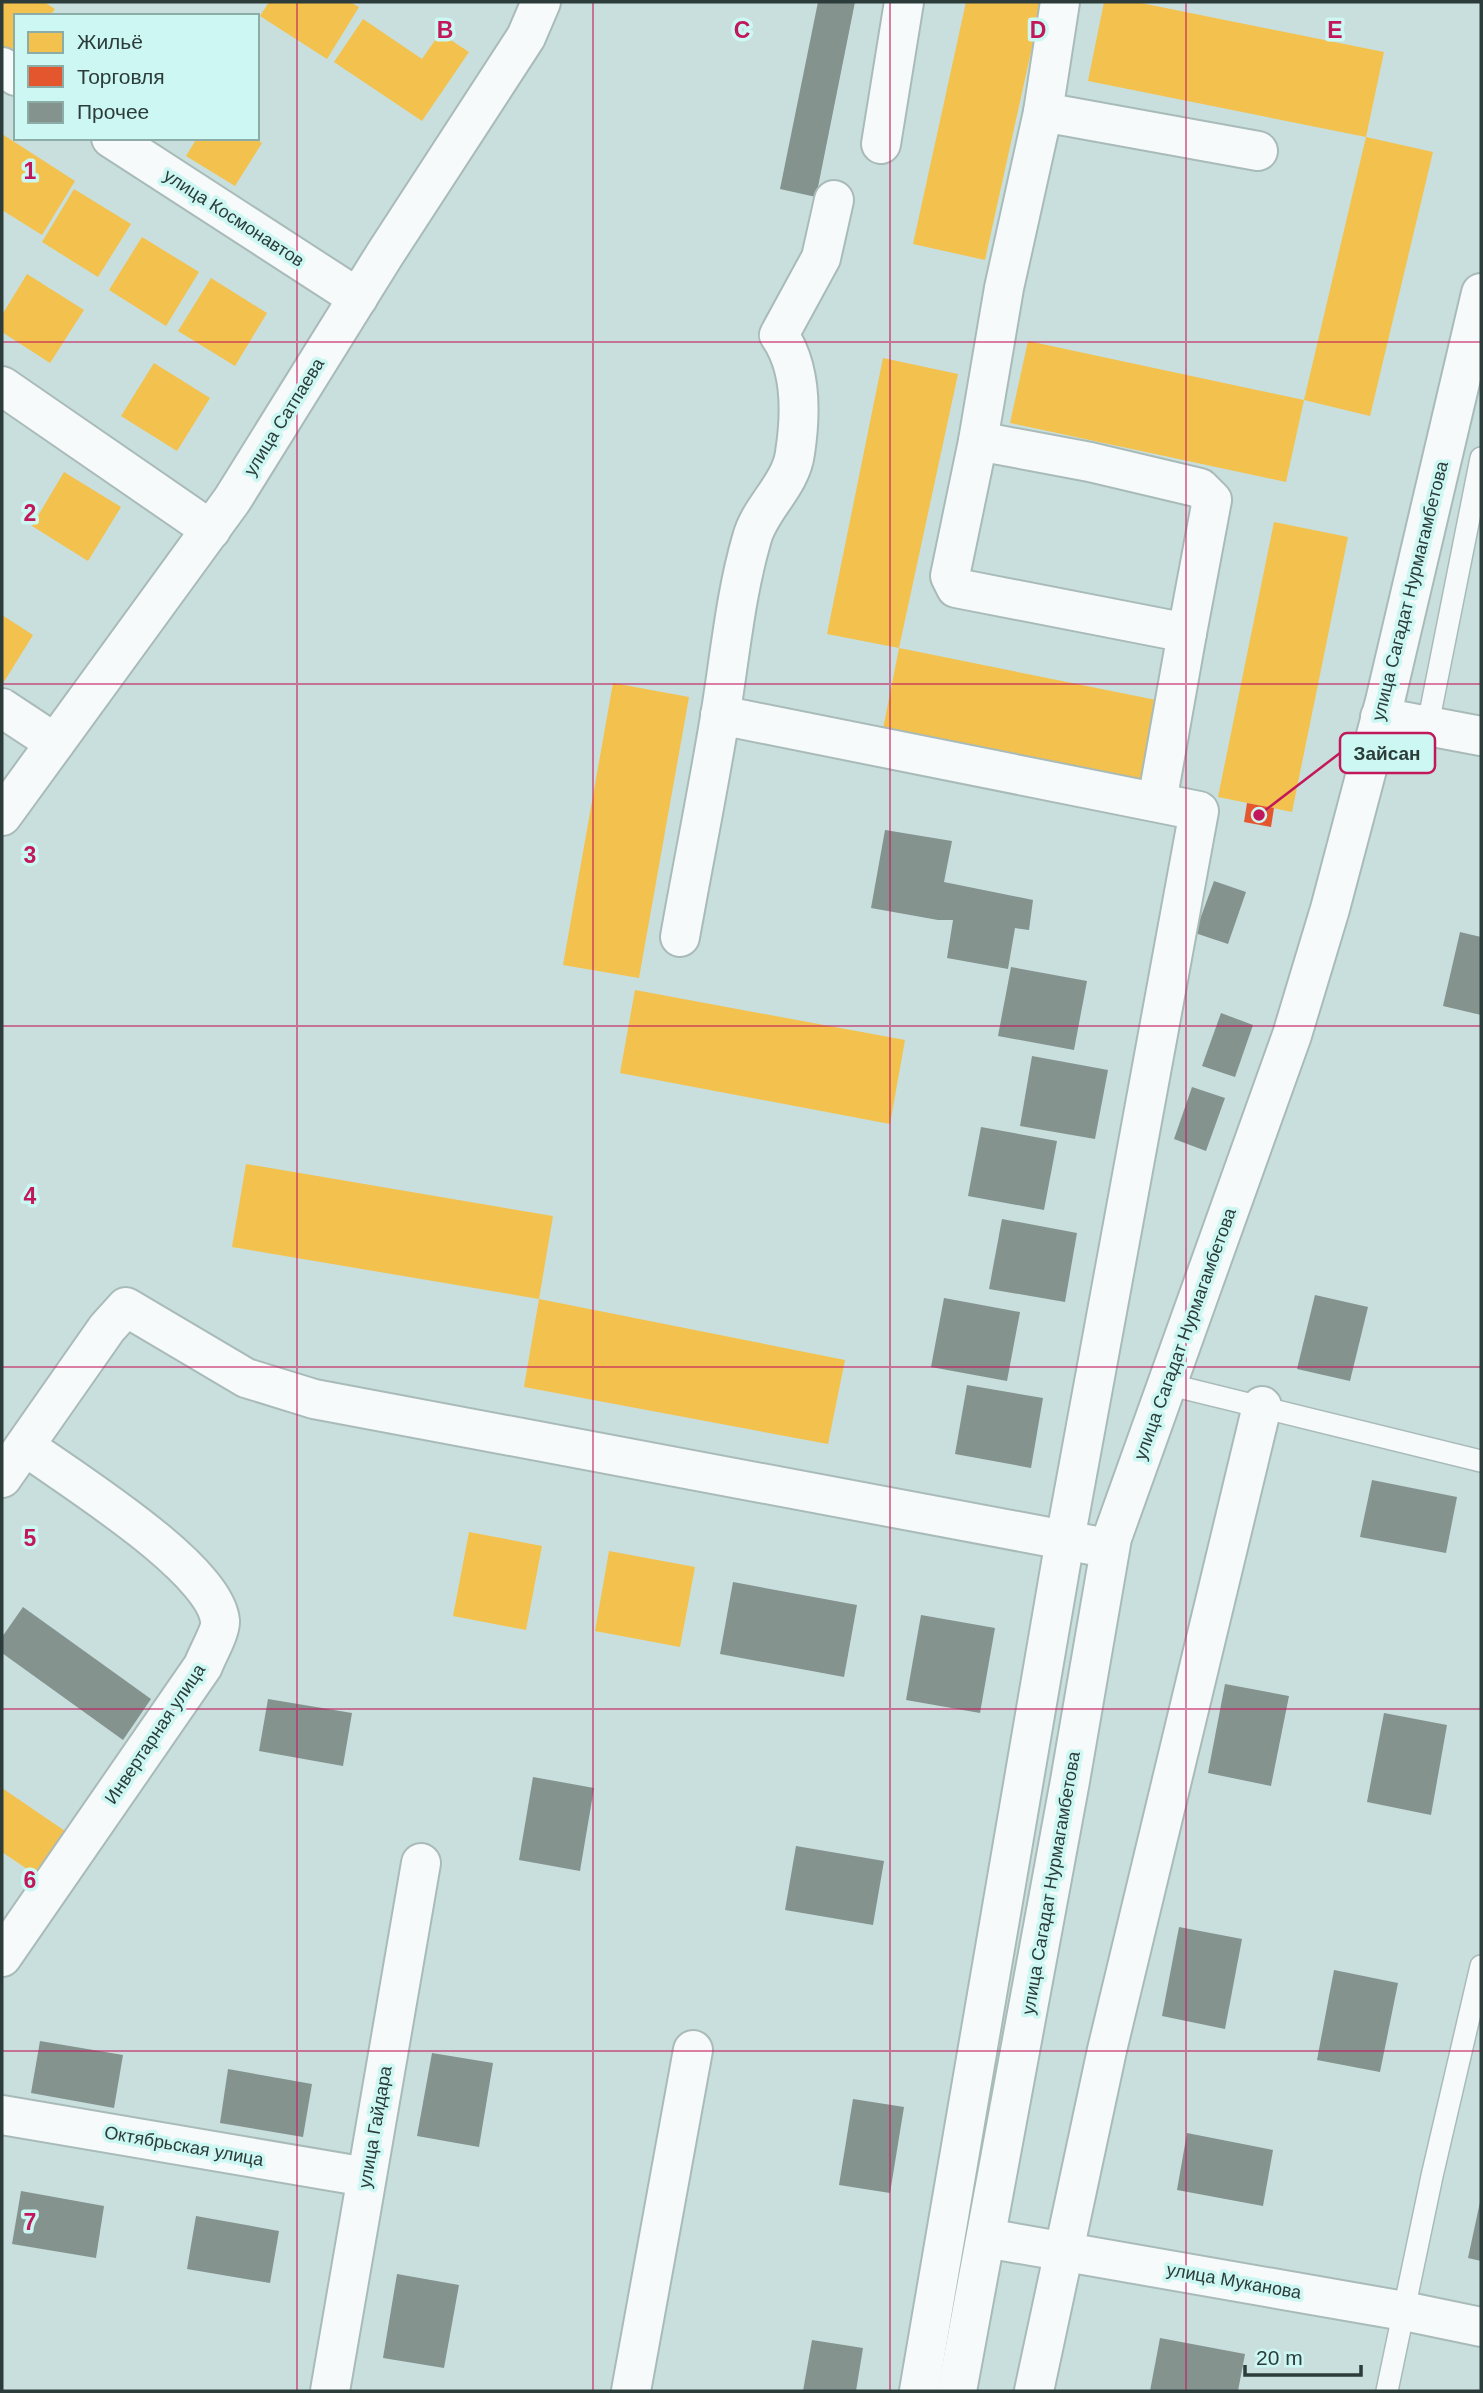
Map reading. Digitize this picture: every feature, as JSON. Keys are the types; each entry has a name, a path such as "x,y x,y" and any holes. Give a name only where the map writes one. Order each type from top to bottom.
{"street":[{"name":"улица Сатпаева","path":"2,816 232,500 526,37 541,2"},
{"path":"881,144 904,2"},
{"path":"1060,2 1043,111 1004,288 978,441 950,576 956,588 1187,633"},
{"path":"1043,111 1258,151"},
{"name":"улица Космонавтов","path":"114,140 358,298"},
{"path":"680,937 736,609 752,535 780,488 795,456 798,390 790,350 779,334 821,258 834,200"},
{"name":"улица Сагадат Нурмагамбетова","path":"957,2391 1112,1538 1292,1034 1330,909 1382,709 1481,293"},
{"path":"2,386 211,530"},
{"path":"978,441 1090,462 1200,488 1212,500 1157,802"},
{"path":"2,708 55,743"},
{"path":"1382,709 1481,736"},
{"path":"720,715 1199,811 1065,1540 919,2391"},
{"path":"2,1478 107,1328 127,1307 246,1378 314,1399 1110,1549"},
{"path":"1034,2391 1107,2050 1262,1406"},
{"name":"Инвертарная улица","path":"2,1957 203,1666 221,1623 215,1603 197,1579 157,1541 25,1446"},
{"name":"улица Гайдара","path":"330,2391 421,1863"},
{"path":"631,2391 693,2050"},
{"name":"Октябрьская улица","path":"2,2115 366,2177"},
{"name":"улица Муканова","path":"986,2238 1404,2311 1481,2327"}],"lane":[{"path":"1432,709 1481,458"},
{"path":"1382,709 1432,709 1481,719"},
{"path":"1167,1384 1481,1461"},
{"path":"1387,2391 1432,2176 1481,1966"}],"building: Жильё":[{"path":"2,2 44,2 55,9 51,14 14,14 14,65 2,57"},
{"path":"269,2 350,2 359,7 327,59 260,16"},
{"path":"966,2 1042,2 985,260 913,244"},
{"path":"1104,2 1136,2 1384,52 1366,137 1088,81"},
{"path":"363,19 422,59 440,33 469,52 422,121 334,62"},
{"path":"2,134 75,181 42,235 2,210"},
{"path":"1366,137 1433,152 1370,416 1304,400"},
{"path":"196,140 257,140 262,143 235,186 186,156"},
{"path":"74,189 131,224 98,277 42,242"},
{"path":"142,237 199,272 166,326 109,290"},
{"path":"27,274 84,310 50,363 2,332 2,315"},
{"path":"211,278 267,313 235,366 178,331"},
{"path":"1028,341 1304,400 1286,482 1010,423"},
{"path":"883,358 958,374 899,648 827,634"},
{"path":"154,363 210,398 177,451 121,416"},
{"path":"64,472 121,507 88,561 32,526"},
{"path":"1274,522 1348,537 1292,812 1218,797"},
{"path":"2,615 33,635 2,685"},
{"path":"899,648 1166,702 1150,782 883,729"},
{"path":"613,683 689,697 639,978 563,965"},
{"path":"635,990 905,1040 890,1124 620,1073"},
{"path":"246,1164 553,1216 539,1299 232,1247"},
{"path":"539,1299 845,1360 828,1444 524,1387"},
{"path":"469,1532 542,1546 526,1630 453,1616"},
{"path":"609,1551 695,1567 680,1647 595,1631"},
{"path":"2,1788 65,1831 36,1875 2,1852"}],"building: Торговля":[{"path":"1247,803 1274,808 1271,827 1244,822"}],"building: Прочее":[{"path":"818,2 855,2 816,197 780,189"},
{"path":"885,830 952,841 944,882 1033,900 1029,930 1015,928 1008,969 947,958 953,920 938,920 871,908"},
{"path":"1214,881 1246,892 1228,944 1195,933"},
{"path":"1460,932 1481,937 1481,1015 1443,1006"},
{"path":"1011,967 1087,981 1074,1050 998,1036"},
{"path":"1221,1013 1253,1025 1235,1077 1202,1066"},
{"path":"1032,1056 1108,1070 1095,1139 1020,1126"},
{"path":"1192,1087 1225,1098 1206,1151 1174,1139"},
{"path":"981,1127 1057,1141 1044,1210 968,1196"},
{"path":"1002,1219 1077,1233 1065,1302 989,1289"},
{"path":"1315,1295 1368,1307 1350,1381 1297,1369"},
{"path":"944,1298 1020,1312 1007,1381 931,1367"},
{"path":"967,1385 1043,1398 1031,1468 955,1454"},
{"path":"1372,1480 1457,1497 1446,1553 1360,1537"},
{"path":"733,1582 857,1605 844,1677 720,1654"},
{"path":"23,1607 151,1699 123,1740 2,1653 2,1637"},
{"path":"921,1615 995,1628 980,1713 906,1700"},
{"path":"1225,1684 1289,1696 1271,1786 1208,1773"},
{"path":"268,1699 352,1713 343,1766 259,1751"},
{"path":"1384,1713 1447,1725 1431,1815 1367,1802"},
{"path":"533,1777 594,1788 580,1871 519,1860"},
{"path":"796,1846 884,1861 873,1925 785,1910"},
{"path":"1179,1927 1242,1939 1225,2029 1162,2016"},
{"path":"1334,1970 1398,1983 1380,2072 1317,2060"},
{"path":"40,2041 123,2055 114,2108 31,2093"},
{"path":"432,2053 493,2063 479,2147 417,2136"},
{"path":"228,2069 312,2084 303,2137 220,2123"},
{"path":"853,2099 904,2107 890,2193 839,2185"},
{"path":"1187,2133 1273,2150 1263,2206 1177,2190"},
{"path":"21,2191 104,2206 96,2258 12,2244"},
{"path":"1481,2203 1481,2261 1468,2258"},
{"path":"196,2216 279,2231 270,2283 187,2269"},
{"path":"397,2274 459,2285 444,2368 383,2358"},
{"path":"1160,2338 1245,2354 1238,2391 1150,2391"},
{"path":"812,2340 863,2348 856,2391 803,2391"}],"place":[{"name":"Зайсан","path":"1259,815"}]}
